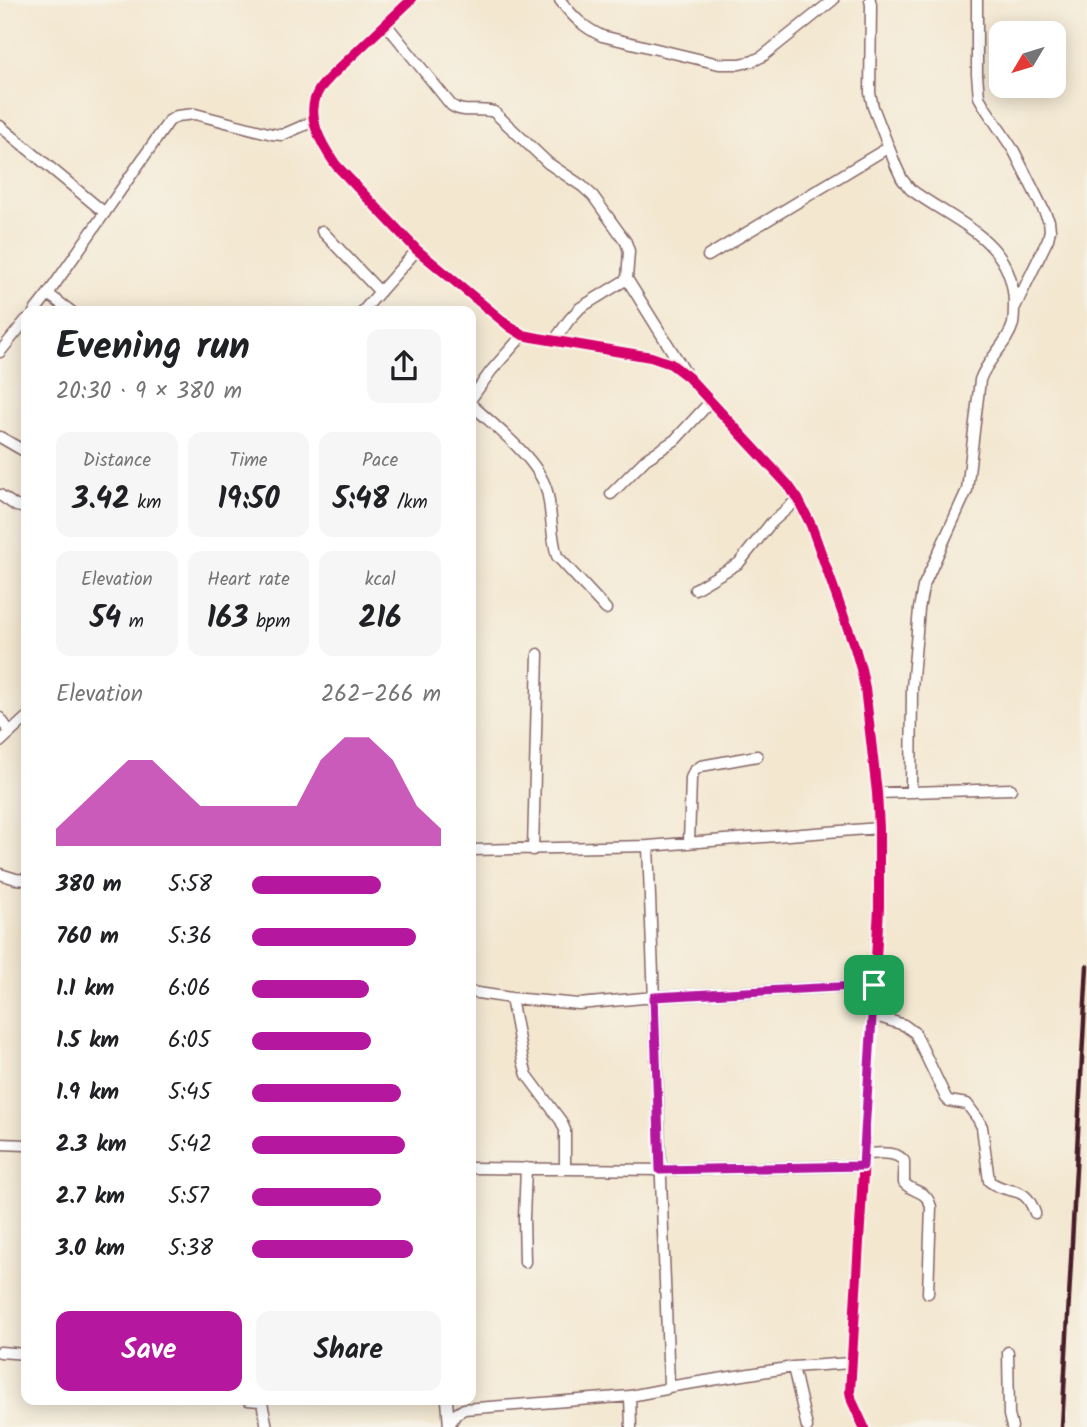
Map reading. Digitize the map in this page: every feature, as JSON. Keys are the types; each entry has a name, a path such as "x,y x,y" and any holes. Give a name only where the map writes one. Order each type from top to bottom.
{"street":[{"path":"411,0 330,77 314,101 314,121 326,150 336,165 417,250 523,335 651,357 671,365 688,377 799,499 855,648 865,688 879,828 873,1015 850,1392 864,1427"},
{"path":"560,0 586,28 602,36 719,64 740,64 763,56 833,0"},
{"path":"870,0 870,93 899,172 910,189 996,249 1007,266 1014,288 1013,325 987,363 981,380 967,490 923,587 912,678 911,791"},
{"path":"977,0 979,97 1014,151 1049,221 1048,239 1014,309"},
{"path":"386,24 451,105 458,110 494,112 548,163 593,196 626,243 629,251 627,279 688,377"},
{"path":"39,306 169,121 177,116 195,114 282,135 314,121"},
{"path":"0,126 105,213"},
{"path":"708,256 889,147"},
{"path":"322,231 380,292"},
{"path":"367,306 417,250"},
{"path":"554,341 580,308 627,279"},
{"path":"48,294 64,306"},
{"path":"0,352 21,326"},
{"path":"476,392 523,335"},
{"path":"611,494 646,459 675,440 711,401"},
{"path":"476,409 538,470 548,494 557,556 606,610"},
{"path":"0,437 21,449"},
{"path":"0,495 21,507"},
{"path":"695,589 740,563 771,523 799,499"},
{"path":"533,850 538,654"},
{"path":"0,718 10,732"},
{"path":"0,742 21,722"},
{"path":"689,843 691,779 694,771 701,766 757,756"},
{"path":"877,793 1011,789"},
{"path":"476,850 648,846 879,828"},
{"path":"648,846 668,1387"},
{"path":"0,874 21,880"},
{"path":"476,993 511,999 579,1004 654,997 874,985"},
{"path":"511,999 527,1075 565,1130 565,1169"},
{"path":"873,1015 904,1025 915,1033 946,1098 967,1104 978,1119 982,1127 989,1181 1024,1194 1030,1200 1035,1213"},
{"path":"0,1144 21,1145"},
{"path":"476,1168 660,1170 863,1160 894,1154 902,1157 904,1161 904,1183 910,1189 923,1193 929,1199 931,1207 928,1293"},
{"path":"525,1262 526,1168"},
{"path":"0,1352 21,1354"},
{"path":"1008,1352 1009,1415 1012,1427"},
{"path":"448,1427 456,1414 464,1409 630,1396 668,1387 793,1367 851,1363"},
{"path":"793,1367 807,1427"},
{"path":"630,1396 631,1427"},
{"path":"262,1405 267,1427"},
{"path":"447,1405 448,1427"}],"railway":[{"path":"1062,1427 1087,966"}],"cycle path":[{"path":"411,0 319,90 313,109 314,119 320,139 330,157 417,250 523,335 651,357 671,364 688,377 798,499 811,525 855,648 865,688 879,828 879,908 850,1392 864,1427"}],"route":[{"path":"874,985 863,1166 660,1170 654,997 874,985"}]}
